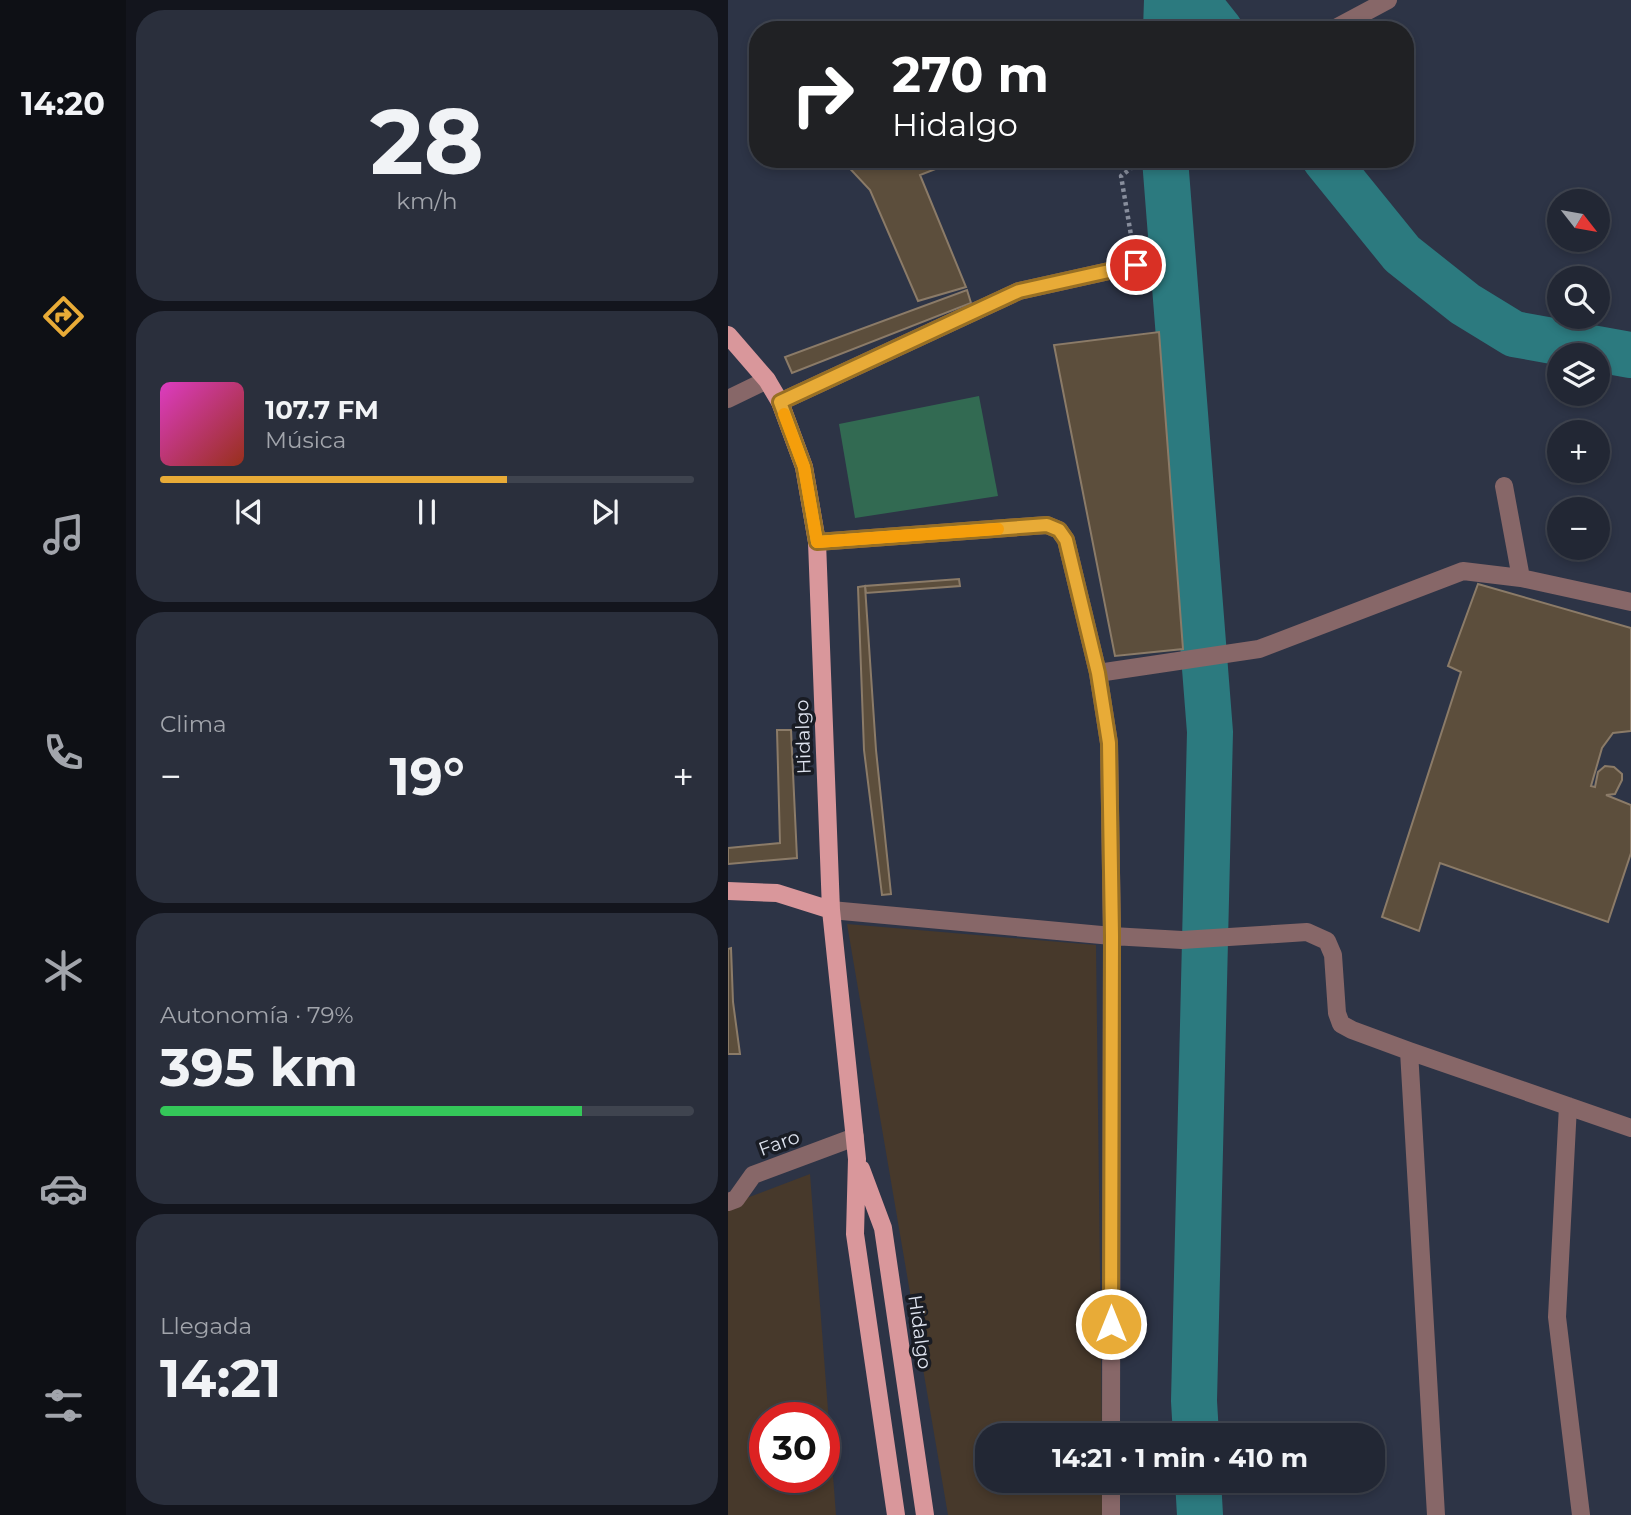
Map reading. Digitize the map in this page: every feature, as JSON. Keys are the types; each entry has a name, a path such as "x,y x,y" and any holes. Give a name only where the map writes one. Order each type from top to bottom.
{"main road":[{"name":"Hidalgo","path":"728,335 767,380 780,402 804,467 817,542 831,910 857,1159 855,1234 896,1515"},
{"path":"728,891 778,893 831,910"},
{"name":"Hidalgo","path":"857,1159 883,1228 925,1515"}],"street":[{"path":"1349,21 1388,0"},
{"path":"780,402 1019,291 1136,265"},
{"path":"728,399 767,380"},
{"path":"1504,486 1521,578"},
{"path":"817,542 1047,525 1059,530 1066,540 1098,673 1109,743 1112,936 1111,1423"},
{"path":"1098,673 1259,649 1463,570 1521,578 1631,602"},
{"path":"831,910 1182,940 1307,932 1327,941 1333,955 1337,1013 1342,1024 1409,1051 1631,1128"},
{"path":"1409,1051 1436,1515"},
{"path":"1568,1106 1558,1317 1581,1515"},
{"name":"Faro","path":"728,1202 736,1199 753,1175 855,1138"},
{"path":"1111,1493 1111,1515"}],"path":[{"path":"1131,168 1121,176 1136,265"}],"shaded area":[{"path":"847,924 1096,945 1102,1423 975,1423 975,1493 1102,1493 1103,1515 948,1515"},
{"path":"810,1174 827,1402 749,1402 749,1493 834,1493 836,1515 728,1515 728,1205"}],"green space":[{"path":"979,396 998,496 855,518 839,424"}],"building":[{"path":"849,168 938,168 920,175 966,287 918,301 870,190"},
{"path":"967,290 971,303 792,373 785,357"},
{"path":"1159,332 1183,649 1115,656 1054,345"},
{"path":"959,579 960,586 866,593 865,586"},
{"path":"1478,584 1631,628 1631,731 1613,733 1602,748 1591,786 1595,787 1598,772 1605,766 1614,767 1622,774 1622,780 1615,794 1606,795 1631,805 1631,853 1608,922 1440,863 1419,931 1382,917 1461,672 1448,666"},
{"path":"865,586 876,750 891,894 882,895 864,750 858,587"},
{"path":"777,730 791,730 797,858 728,864 728,848 780,843"},
{"path":"731,948 733,1002 740,1054 728,1054 728,949"}],"waterway":[{"path":"1166,21 1167,0"},
{"path":"1196,0 1213,21"},
{"path":"1166,168 1210,732 1195,1423"},
{"path":"1332,168 1402,254 1465,304 1514,334 1631,355"},
{"path":"1199,1493 1200,1515"}],"slow traffic":[{"path":"784,414 804,467 817,542 998,529"}],"route":[{"path":"1111,1324 1112,936 1109,743 1098,673 1066,540 1059,530 1047,525 817,542 804,467 780,402 1019,291 1136,265"}]}
